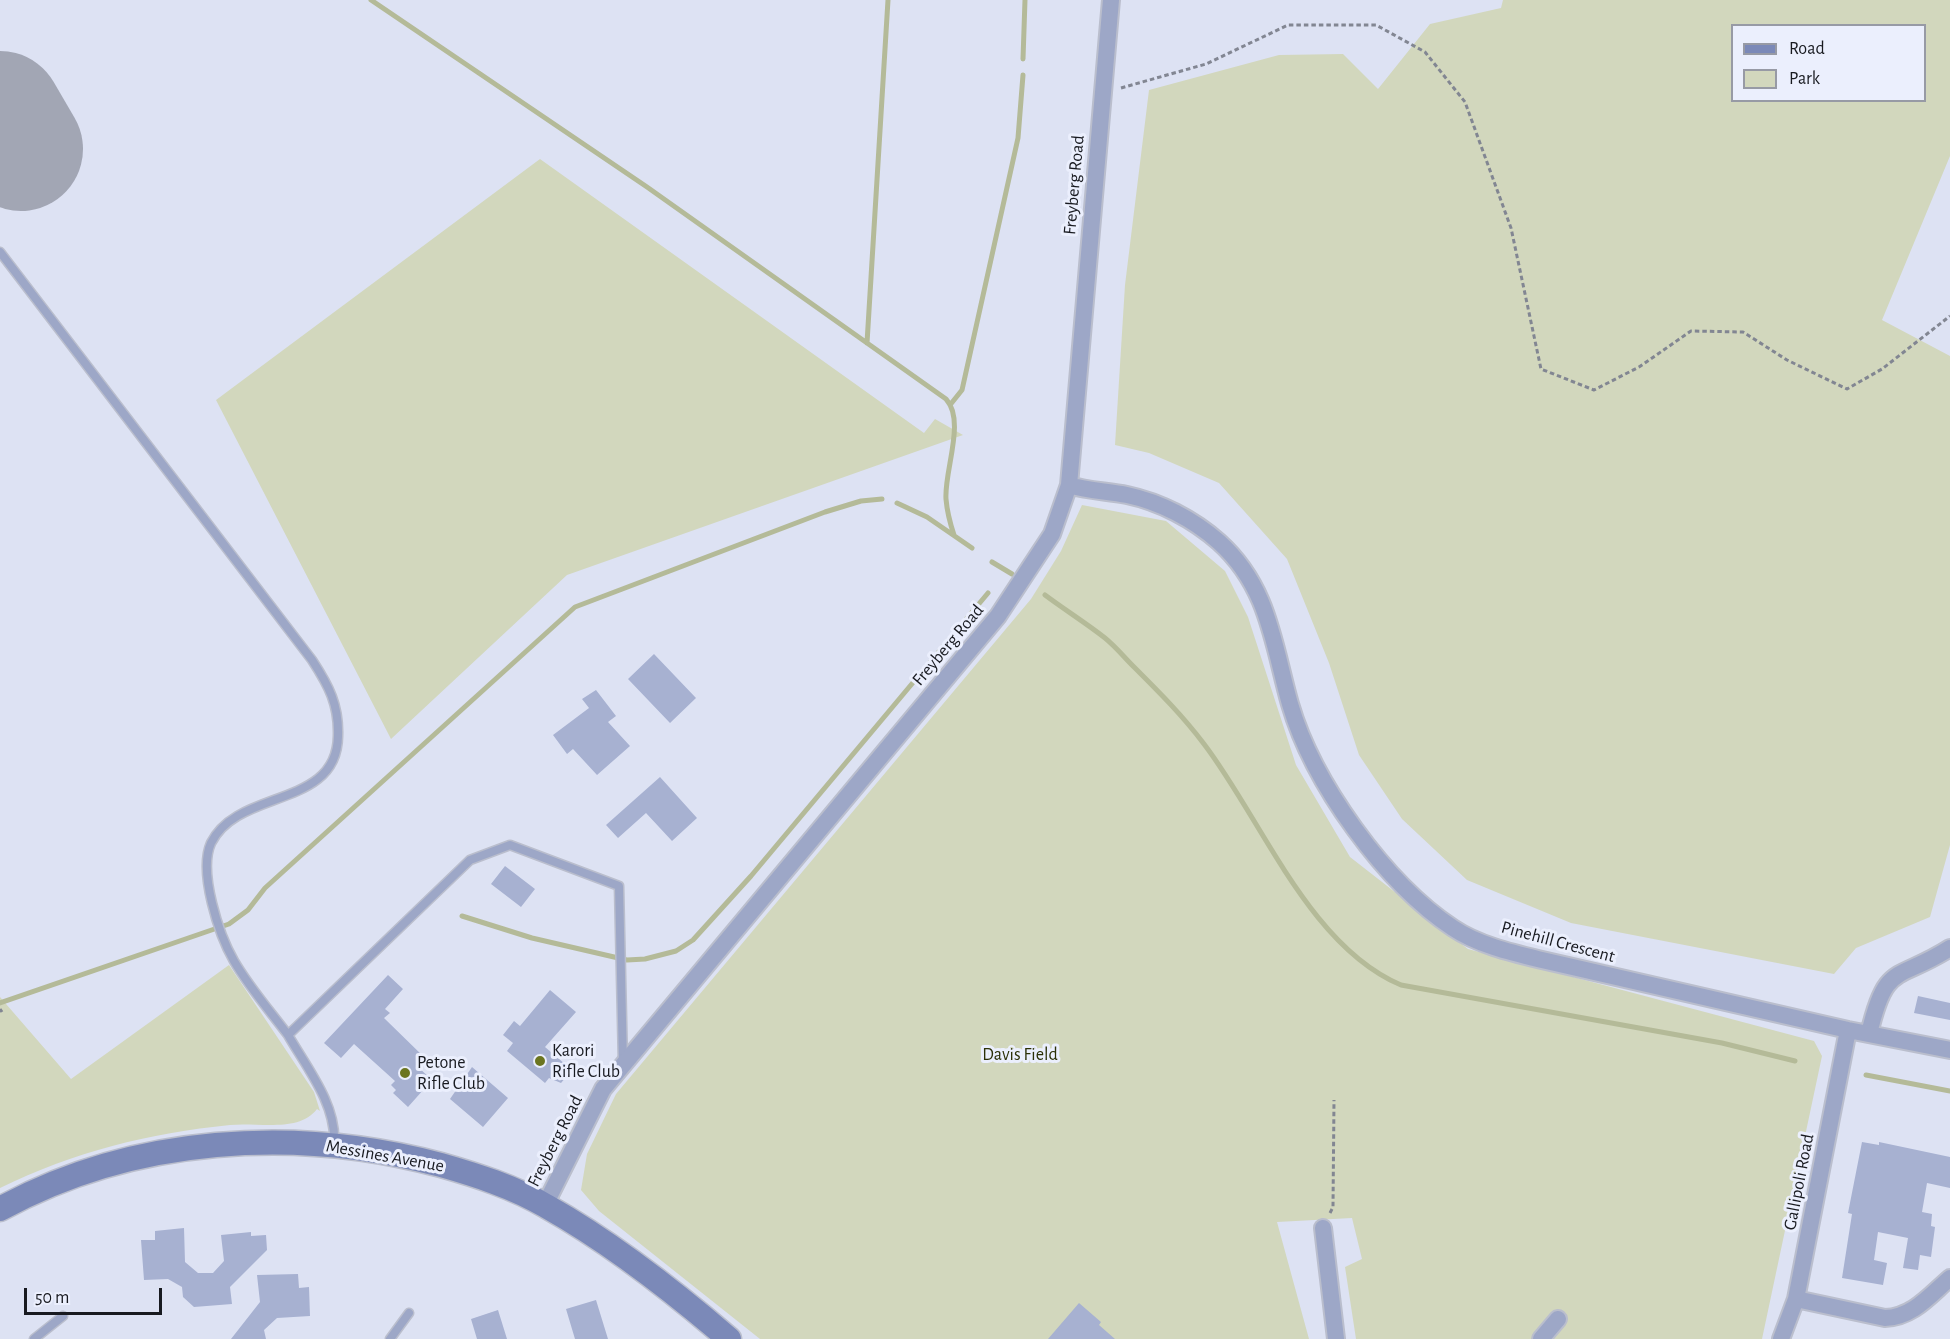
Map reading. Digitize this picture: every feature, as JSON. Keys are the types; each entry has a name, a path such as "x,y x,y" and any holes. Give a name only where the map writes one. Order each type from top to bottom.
{"street":[{"name":"Freyberg Road","path":"545,1205 603,1089 998,615 1052,534 1069,486 1111,0"},
{"name":"Pinehill Crescent","path":"1069,486 1128,495 1172,509 1219,542 1254,583 1273,631 1291,706 1322,779 1375,858 1410,894 1454,929 1503,950 1522,955 1848,1030 1950,1050"},
{"path":"1869,1034 1879,996 1888,982 1902,970 1950,948"},
{"name":"Gallipoli Road","path":"1781,1339 1796,1299 1848,1030"},
{"name":"Messines Avenue","path":"0,1209 77,1176 165,1152 242,1143 334,1145 411,1157 464,1172 545,1205 651,1275 729,1339"},
{"path":"1323,1228 1336,1339"},
{"path":"1796,1299 1895,1317 1914,1309 1950,1278"},
{"path":"1541,1339 1558,1319"}],"lane":[{"path":"0,252 312,660 331,690 339,716 338,749 325,772 305,788 244,810 222,829 211,843 207,859 208,885 216,915 234,961 288,1035 330,1111 335,1126 334,1145"},
{"path":"288,1035 470,861 510,845 619,886 623,1065"},
{"path":"390,1339 409,1312"},
{"path":"34,1339 63,1316"}],"path":[{"path":"1102,94 1206,64 1288,25 1376,25 1425,52 1465,102 1511,228 1541,369 1594,390 1639,367 1691,331 1743,332 1787,360 1847,389 1882,369 1950,316"},
{"path":"1323,1228 1333,1207 1334,1100"}],"green space":[{"path":"1503,0 1950,0 1950,156 1882,320 1950,356 1950,845 1930,917 1856,948 1834,974 1571,923 1467,880 1402,819 1359,755 1329,663 1287,559 1219,483 1149,453 1115,445 1125,285 1149,90 1279,55 1343,54 1378,89 1430,24 1501,8"},
{"path":"540,159 924,433 935,419 963,435 567,575 391,739 216,400"},
{"name":"Davis Field","path":"1082,505 1166,521 1225,571 1248,617 1296,765 1350,857 1468,949 1814,1041 1822,1056 1762,1339 1356,1339 1345,1267 1362,1259 1352,1218 1277,1222 1309,1339 760,1339 599,1211 581,1190 587,1154 616,1094 1031,599 1061,551"},
{"path":"229,965 314,1092 320,1111 317,1109 300,1121 289,1124 230,1125 141,1139 84,1154 0,1188 0,997 71,1079"}],"building":[{"path":"654,654 696,698 670,723 628,679"},
{"path":"596,690 616,716 608,722 630,746 597,775 573,749 567,754 553,735 589,708 582,699"},
{"path":"660,777 697,818 672,841 646,813 618,838 606,825"},
{"path":"505,866 535,889 521,907 491,884"},
{"path":"388,975 403,989 385,1009 390,1013 384,1018 425,1058 417,1066 432,1080 408,1107 393,1093 396,1090 391,1085 395,1081 354,1044 341,1058 324,1043"},
{"path":"550,990 576,1012 545,1047 572,1070 561,1083 549,1078 545,1083 507,1051 513,1043 503,1035 514,1021 520,1026"},
{"path":"1918,996 1950,1003 1950,1020 1914,1013"},
{"path":"472,1067 508,1098 483,1127 450,1099"},
{"path":"1862,1142 1879,1145 1879,1142 1950,1157 1950,1188 1927,1183 1922,1212 1932,1214 1931,1226 1935,1227 1931,1257 1920,1255 1918,1270 1903,1268 1908,1238 1878,1232 1874,1260 1887,1263 1883,1285 1842,1278 1852,1214 1848,1213"},
{"path":"184,1228 185,1262 198,1273 213,1273 224,1261 221,1235 251,1232 251,1236 266,1235 267,1250 230,1287 232,1304 194,1307 183,1297 182,1287 168,1279 144,1280 141,1240 155,1240 155,1231"},
{"path":"298,1274 299,1288 309,1287 310,1316 277,1318 264,1330 266,1339 231,1339 260,1302 257,1275"},
{"path":"596,1300 608,1339 575,1339 566,1309"},
{"path":"1079,1303 1101,1322 1099,1325 1115,1339 1048,1339"},
{"path":"498,1310 507,1339 477,1339 471,1319"}],"waterway":[{"path":"371,0 647,187 946,399 952,408 954,420 953,447 946,488 949,517 954,535"},
{"path":"867,343 888,0"},
{"path":"1023,59 1025,0"},
{"path":"950,405 962,390 1018,138 1023,75"},
{"path":"0,1003 229,924 248,910 265,888 575,607 825,512 861,501 882,499"},
{"path":"897,503 927,517 972,548"},
{"path":"992,562 1012,574"},
{"path":"462,916 532,938 627,960 645,959 676,951 693,940 751,876 988,593"},
{"path":"1045,595 1109,641 1188,724 1225,775 1314,912 1340,942 1368,967 1401,985 1722,1043 1795,1061"},
{"path":"1866,1075 1950,1091"}],"runway":[{"path":"0,113 21,149"}],"place":[{"name":"Karori Rifle Club","path":"540,1061"},
{"name":"Petone Rifle Club","path":"405,1073"}]}
